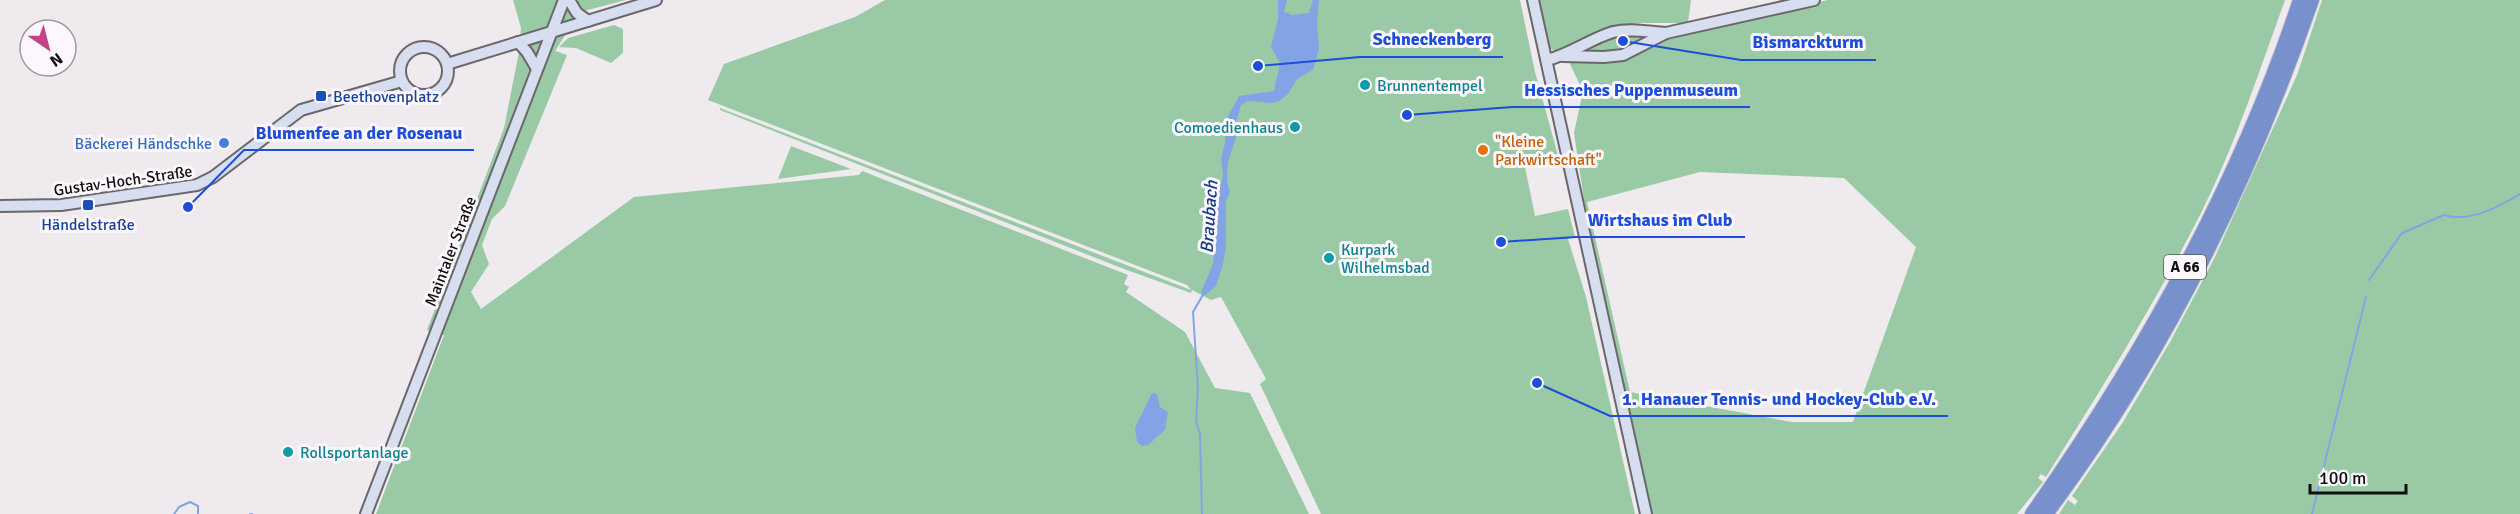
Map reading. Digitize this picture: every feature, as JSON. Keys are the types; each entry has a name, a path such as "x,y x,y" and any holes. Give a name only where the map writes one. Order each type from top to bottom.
{"highway":[{"name":"A 66","path":"2032,514 2076,451 2164,309 2239,157 2300,0"},
{"name":"A 66","path":"2046,514 2077,472 2142,370 2204,257 2251,159 2289,66 2312,0"}],"main road":[{"name":"Maintaler Straße","path":"366,514 564,0"},
{"path":"569,0 577,13 588,21"},
{"path":"447,64 656,0"},
{"path":"1533,0 1646,514"},
{"path":"1563,56 1623,55 1666,33 1814,0"},
{"path":"1547,60 1563,56 1614,32 1630,30 1666,33"},
{"path":"518,42 537,69"},
{"path":"417,48 435,50 441,54 447,64 447,79 433,94 416,94 402,81 400,72 403,59 417,48"},
{"name":"Gustav-Hoch-Straße","path":"0,206 61,204 196,185 213,177 301,110 402,81"}],"green space":[{"path":"513,0 626,0 580,12 555,51 567,55 505,206 492,219 482,245 489,264 471,292 481,309 634,197 859,175 862,171 1128,275 1124,284 1129,287 1126,292 1185,332 1215,388 1250,393 1309,514 376,514 444,335 427,330 504,128 519,52 521,28"},
{"path":"885,0 1520,0 1535,72 1559,159 1525,167 1535,216 1568,209 1575,237 1568,239 1586,297 1635,514 1321,514 1260,384 1266,379 1221,297 1211,300 1192,290 1191,293 1124,269 720,110 720,108 1191,290 1187,285 708,100 724,64 855,17"},
{"path":"1537,0 1691,0 1688,23 1640,23 1603,30 1583,41 1555,51 1547,47"},
{"path":"1828,0 2285,0 2246,108 2201,213 2146,314 2087,412 2046,477 2041,474 2038,478 2043,482 2017,514 1651,514 1584,200 1574,133 1583,91 1569,62 1609,59 1667,36","holes":["1700,172 1844,178 1916,247 1853,422 1792,422 1630,392 1587,202"]},
{"path":"2322,0 2520,0 2520,514 2059,514 2068,500 2075,505 2078,501 2072,496 2123,422 2170,342 2214,259 2297,75"},
{"path":"614,25 623,29 623,53 611,63 576,48 559,47 568,38"},
{"path":"1613,35 1643,36 1644,40 1624,53 1588,51 1588,47"},
{"path":"791,146 851,169 778,179"}],"water":[{"path":"1278,0 1287,0 1284,12 1292,15 1309,13 1313,0 1319,0 1317,24 1319,49 1313,70 1297,79 1288,94 1279,101 1272,103 1248,101 1241,105 1235,126 1237,134 1228,162 1227,182 1230,192 1226,202 1226,248 1223,264 1216,286 1204,296 1201,292 1213,264 1215,248 1212,206 1218,197 1223,175 1221,159 1225,143 1226,120 1239,96 1274,91 1280,63 1271,47 1278,19"},
{"path":"1152,393 1157,394 1160,407 1168,412 1165,430 1148,445 1142,446 1137,442 1135,428"}],"waterway":[{"path":"2369,280 2402,233 2444,215 2464,217 2484,212 2520,194"},
{"name":"Braubach","path":"1202,514 1200,434 1196,422 1198,389 1193,312 1204,293"},
{"path":"2312,514 2366,297"},
{"path":"174,514 179,507 190,502 198,506 198,514"}],"place":[{"name":"Bismarckturm","path":"1623,41"},
{"name":"Schneckenberg","path":"1258,66"},
{"name":"Brunnentempel","path":"1365,85"},
{"name":"Beethovenplatz","path":"321,96"},
{"name":"Hessisches Puppenmuseum","path":"1407,115"},
{"name":"Comoedienhaus","path":"1295,127"},
{"name":"Bäckerei Händschke","path":"224,143"},
{"name":"\"Kleine Parkwirtschaft\"","path":"1483,150"},
{"name":"Händelstraße","path":"88,205"},
{"name":"Blumenfee an der Rosenau","path":"188,207"},
{"name":"Wirtshaus im Club","path":"1501,242"},
{"name":"Kurpark Wilhelmsbad","path":"1329,258"},
{"name":"1. Hanauer Tennis- und Hockey-Club e.V.","path":"1537,383"},
{"name":"Rollsportanlage","path":"288,452"}]}
